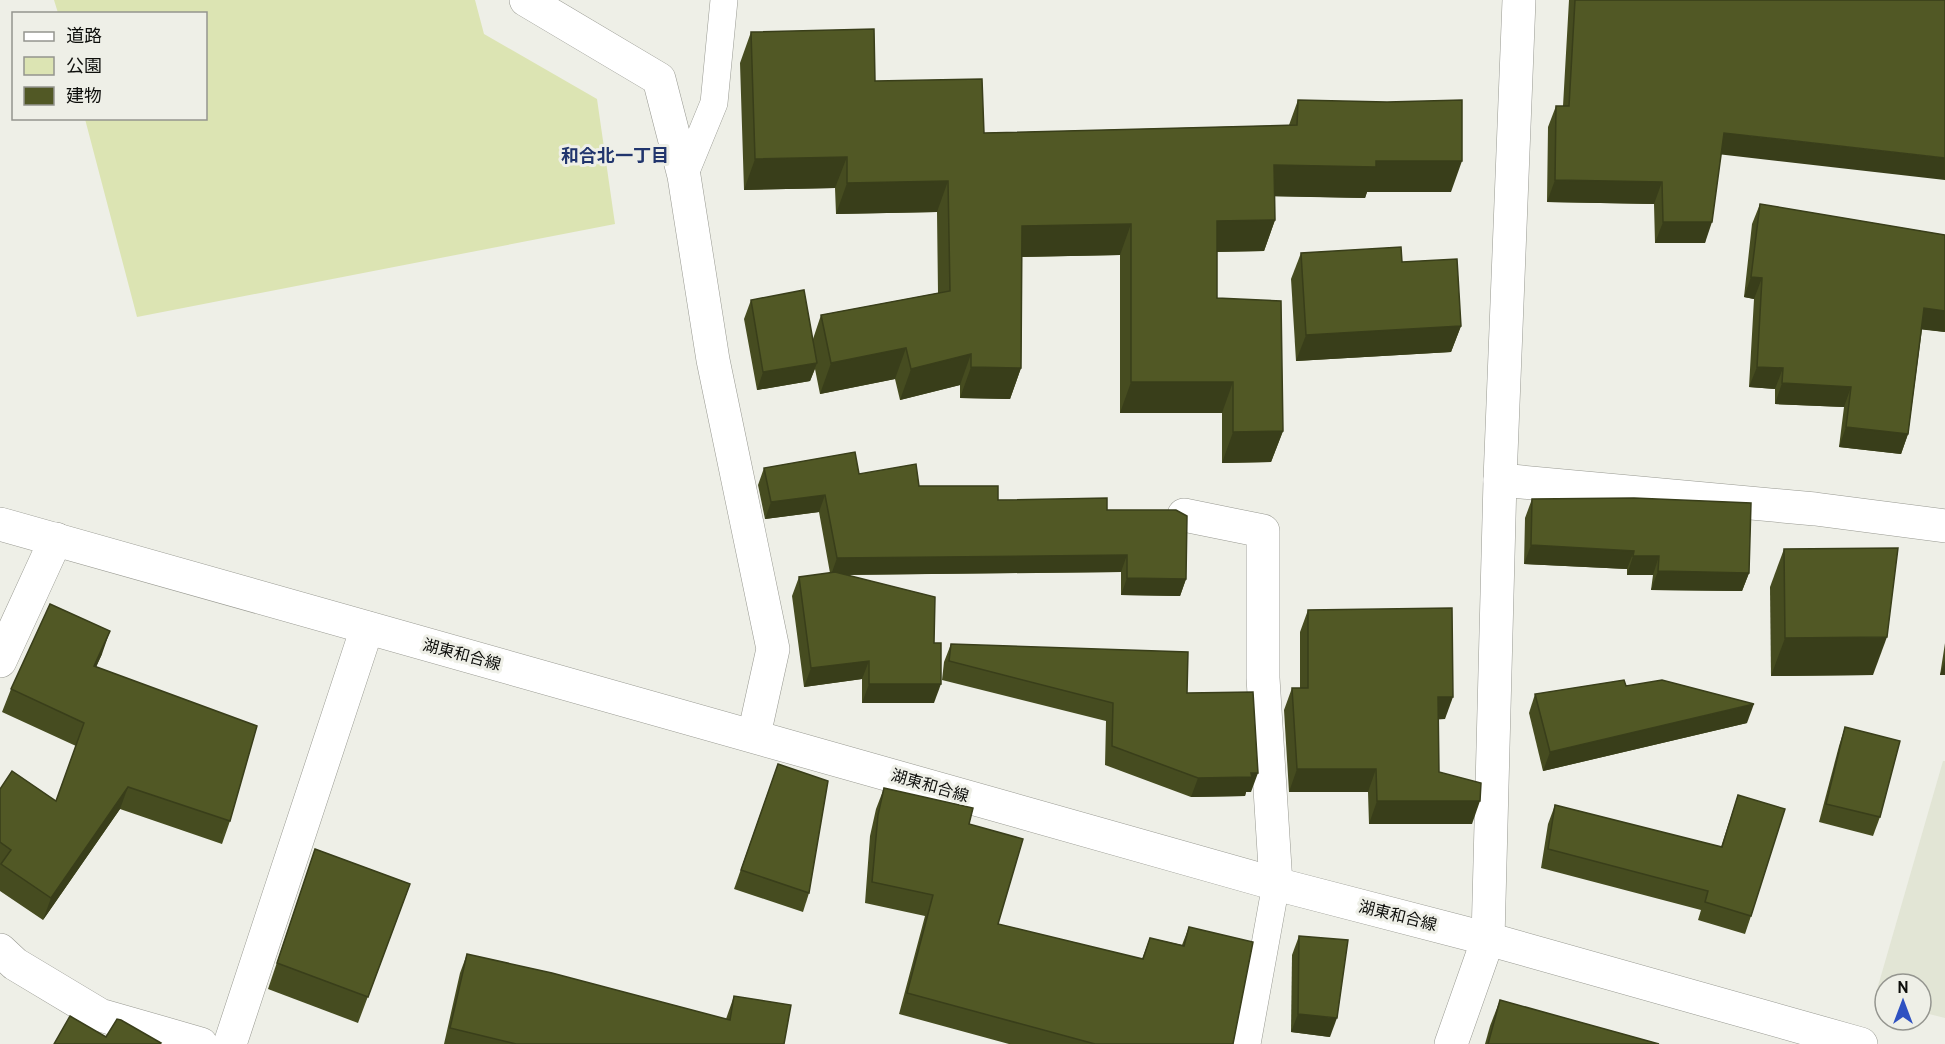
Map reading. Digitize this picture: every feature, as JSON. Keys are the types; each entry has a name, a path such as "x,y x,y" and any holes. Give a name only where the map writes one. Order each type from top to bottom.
{"street":[{"path":"526,0 659,79 684,176 713,360 773,649 754,735"},
{"path":"1451,1044 1488,939 1500,480 1519,0"},
{"path":"1500,480 1815,509 1945,526"},
{"path":"1184,515 1263,531 1263,678 1276,884"},
{"name":"湖東和合線","path":"0,524 1276,884 1488,939 1861,1044"},
{"path":"0,661 56,539"},
{"path":"230,1044 367,628"},
{"path":"0,950 15,964 100,1015 201,1044"}],"lane":[{"path":"684,176 714,103 724,0"},
{"path":"1247,1044 1276,884"}],"shaded area":[{"path":"1943,761 1945,761 1945,1018 1933,1015 1933,972 1882,972"}],"green space":[{"path":"54,0 475,0 484,34 597,99 615,224 137,317 85,120 207,120 207,12 58,12"}],"building":[{"path":"1575,0 1945,0 1945,158 1724,133 1712,222 1663,222 1662,182 1555,180 1556,106 1569,106"},
{"path":"874,29 875,81 982,79 984,133 1297,125 1298,100 1387,102 1462,100 1462,161 1376,161 1376,167 1274,165 1275,220 1217,221 1217,298 1281,301 1283,431 1233,432 1233,382 1131,382 1131,224 1022,226 1021,368 971,367 971,354 911,369 906,348 831,363 821,315 950,291 948,181 847,183 847,157 755,159 751,32"},
{"path":"1760,204 1945,235 1945,311 1924,308 1908,434 1846,427 1851,387 1782,383 1783,368 1757,367 1762,278 1751,277"},
{"path":"1401,247 1402,262 1457,259 1461,326 1306,335 1301,253"},
{"path":"804,290 817,363 763,372 751,300"},
{"path":"855,452 859,474 916,464 919,486 998,486 998,500 1107,498 1107,510 1176,510 1187,516 1186,579 1127,578 1127,555 837,558 825,495 771,502 764,468"},
{"path":"1634,498 1751,503 1749,573 1658,571 1659,556 1633,556 1634,551 1531,545 1532,499"},
{"path":"1898,548 1887,637 1785,638 1784,549"},
{"path":"835,572 935,597 934,643 941,643 941,684 869,684 869,661 811,668 799,577"},
{"path":"50,604 110,631 94,666 257,726 230,821 128,787 51,898 1,864 11,850 0,842 0,789 12,771 56,801 84,723 11,689"},
{"path":"1452,608 1453,697 1438,697 1439,772 1481,783 1480,801 1377,801 1376,769 1297,769 1292,688 1308,688 1308,610"},
{"path":"951,644 1188,652 1187,693 1253,692 1258,773 1251,773 1252,777 1198,778 1112,746 1113,703 949,661"},
{"path":"1624,680 1626,686 1662,680 1754,704 1550,752 1535,694"},
{"path":"1845,727 1900,741 1880,817 1826,804"},
{"path":"778,764 828,781 809,893 741,870"},
{"path":"884,788 973,808 969,824 1023,839 998,924 1143,959 1150,938 1184,946 1189,927 1253,942 1233,1044 1095,1044 907,993 933,895 872,882 878,815"},
{"path":"1738,795 1785,809 1751,916 1705,902 1708,891 1548,849 1555,805 1722,847"},
{"path":"315,849 410,884 368,997 277,963"},
{"path":"1299,936 1348,940 1337,1018 1298,1014"},
{"path":"467,954 552,973 730,1020 734,996 791,1005 784,1044 516,1044 450,1028"},
{"path":"1500,1000 1659,1044 1488,1044"},
{"path":"70,1016 106,1037 117,1019 121,1020 161,1043 54,1044"}],"district":[{"name":"和合北一丁目","path":"615,156"}]}
